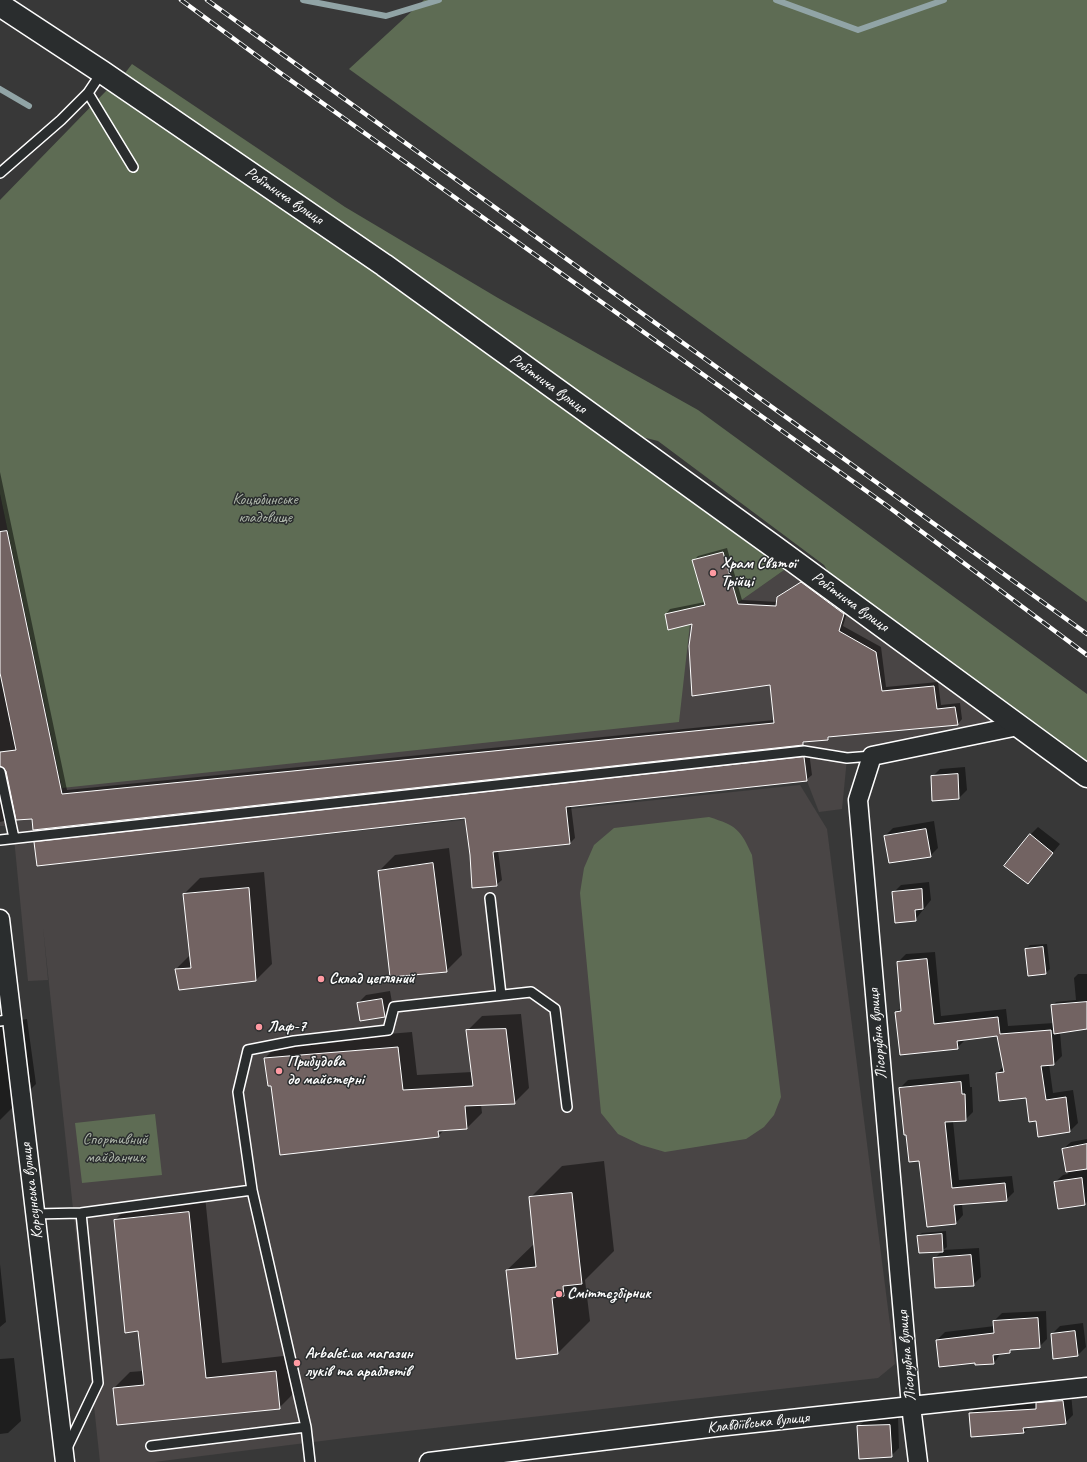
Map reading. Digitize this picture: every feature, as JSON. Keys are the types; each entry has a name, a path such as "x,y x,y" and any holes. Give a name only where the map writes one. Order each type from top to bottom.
{"street":[{"name":"Робітнича вулиця","path":"0,5 102,72 384,265 773,546 1087,776"},
{"path":"872,756 1018,726"},
{"name":"Лісорубна вулиця","path":"872,756 858,800 911,1406 918,1462"},
{"name":"Корсунська вулиця","path":"0,919 6,1020 35,1214 64,1459"},
{"name":"Клавдіївська вулиця","path":"430,1462 717,1427 1087,1387"}],"lane":[{"path":"0,173 61,120 88,93 102,72"},
{"path":"88,93 133,166"},
{"path":"0,840 804,751 847,758 872,756"},
{"path":"0,772 14,838"},
{"path":"490,898 501,996"},
{"path":"310,1462 306,1427 252,1190 238,1092 248,1050 294,1041 388,1030 394,1007 531,992 555,1009 567,1107"},
{"path":"35,1214 81,1214 252,1190"},
{"path":"64,1459 98,1383 81,1214"},
{"path":"151,1446 306,1427"}],"shaded area":[{"path":"0,494 63,788 736,604 787,568 992,722 847,758 842,809 819,812 807,781 176,850 800,785 827,829 895,1364 878,1378 345,1438 154,1462 100,1462 43,927 48,980 28,981 14,838 10,826 0,826"}],"green space":[{"path":"424,0 1087,0 1087,602 349,69"},
{"path":"132,64 345,207 498,298 698,410 1087,694 1087,767 834,581 824,565 658,441 638,436 122,77"},
{"name":"Коцюбинське кладовище","path":"107,90 377,274 624,453 787,568 736,604 691,615 679,722 62,788 0,494 0,200"},
{"path":"709,817 732,826 741,834 752,855 781,1097 774,1115 764,1127 746,1139 665,1152 641,1145 618,1134 601,1113 580,893 584,868 594,845 614,828"},
{"name":"Спортивний майданчик","path":"155,1114 162,1175 82,1183 75,1123"}],"building":[{"path":"7,531 62,794 774,723 770,685 692,696 689,646 692,624 668,630 665,614 705,605 692,560 723,552 738,604 776,606 777,597 801,582 844,614 839,631 876,652 882,691 934,686 937,709 955,707 958,725 828,737 828,740 803,742 803,745 33,830 32,819 16,820 6,771 0,766 0,752 16,750 0,673 0,532"},
{"path":"804,757 807,781 566,807 570,844 493,852 497,886 472,888 470,855 465,818 37,866 34,842"},
{"path":"958,774 959,799 932,801 931,776"},
{"path":"926,829 931,857 889,863 884,836"},
{"path":"1030,834 1053,853 1028,884 1004,866"},
{"path":"433,863 447,972 390,977 378,871"},
{"path":"249,888 256,981 179,990 175,969 191,968 183,894"},
{"path":"922,889 923,909 915,910 916,921 895,923 892,892"},
{"path":"1043,947 1046,974 1028,976 1025,949"},
{"path":"927,959 934,1024 998,1017 1000,1034 1051,1030 1054,1065 1041,1066 1046,1100 1066,1097 1070,1132 1038,1137 1036,1121 1029,1122 1026,1098 999,1101 996,1073 1004,1072 997,1036 957,1041 958,1049 900,1055 895,1012 901,1011 897,962"},
{"path":"382,999 385,1017 360,1021 357,1003"},
{"path":"1087,1002 1087,1029 1054,1034 1051,1005"},
{"path":"506,1029 515,1104 465,1106 467,1129 438,1131 439,1137 280,1155 271,1086 268,1086 264,1058 398,1047 403,1090 473,1086 466,1030"},
{"path":"961,1082 962,1094 965,1094 966,1121 945,1122 952,1188 1005,1183 1007,1201 954,1205 956,1224 927,1227 919,1161 909,1162 906,1135 904,1135 899,1088"},
{"path":"1087,1144 1087,1169 1066,1172 1062,1149"},
{"path":"1082,1178 1085,1205 1058,1209 1054,1182"},
{"path":"572,1193 582,1284 563,1286 564,1296 552,1298 558,1354 516,1359 506,1270 536,1267 529,1197"},
{"path":"189,1212 206,1378 276,1371 280,1409 117,1425 113,1388 144,1385 138,1331 125,1333 114,1220"},
{"path":"942,1234 943,1252 919,1253 917,1236"},
{"path":"971,1255 974,1286 935,1288 933,1258"},
{"path":"1038,1318 1040,1348 1010,1350 1010,1353 993,1355 994,1364 975,1365 975,1363 939,1367 936,1340 994,1333 993,1321"},
{"path":"1075,1331 1078,1356 1053,1359 1051,1334"},
{"path":"1063,1401 1066,1424 1023,1428 1024,1433 971,1437 969,1413 1036,1409 1036,1403"},
{"path":"890,1425 892,1457 859,1459 857,1426"}],"waterway":[{"path":"303,0 386,16 439,0"},
{"path":"776,0 858,30 944,0"},
{"path":"0,89 29,106"}],"railway":[{"path":"181,0 279,72 886,505 1087,655"},
{"path":"207,0 1087,634"}],"place":[{"name":"Храм Святої Трійці","path":"713,573"},
{"name":"Склад цегляний","path":"321,979"},
{"name":"Лаф-7","path":"259,1027"},
{"name":"Прибудова до майстерні","path":"279,1071"},
{"name":"Сміттєзбірник","path":"559,1294"},
{"name":"Arbalet.ua магазин луків та араблетів","path":"297,1363"}]}
